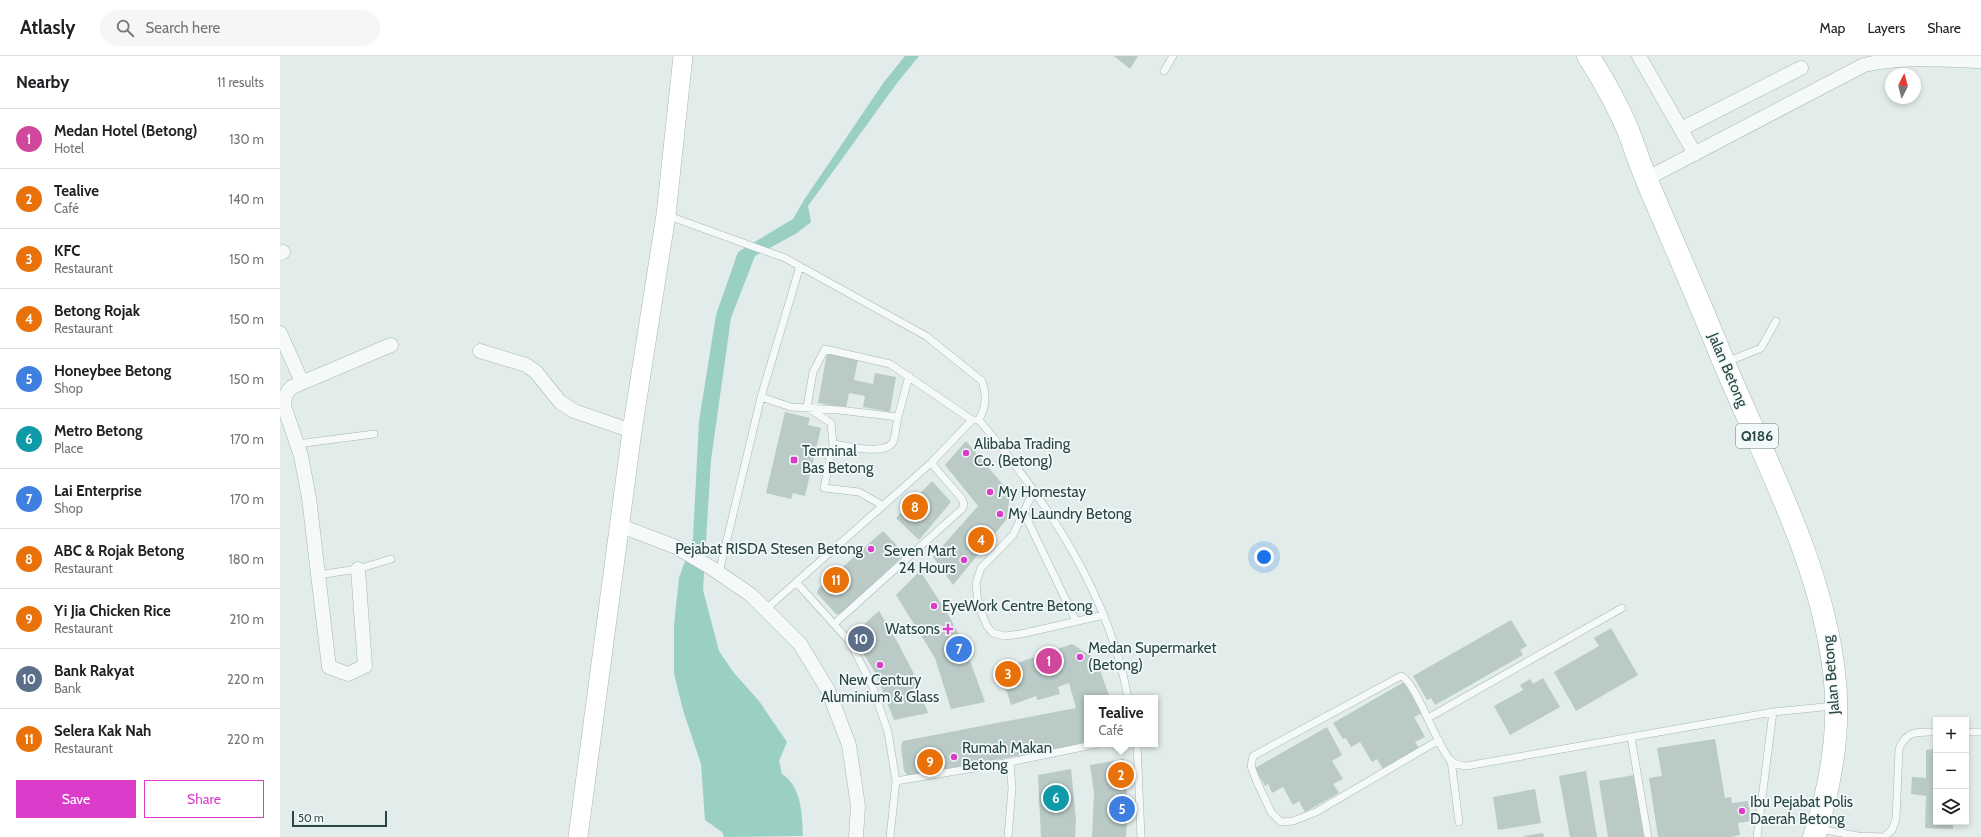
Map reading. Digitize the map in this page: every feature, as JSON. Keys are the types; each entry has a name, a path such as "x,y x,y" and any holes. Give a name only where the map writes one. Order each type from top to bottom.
{"main road":[{"name":"Jalan Betong","path":"1588,56 1599,73 1627,128 1646,179 1685,266 1811,570 1827,627 1834,673 1836,706 1827,794 1815,833"}],"street":[{"path":"578,837 621,526 632,431 666,216 683,56"},
{"path":"1639,56 1695,154"},
{"path":"1646,179 1864,65 1878,61 1904,58 1981,61"},
{"path":"1681,129 1801,68"},
{"path":"280,333 302,382"},
{"path":"358,569 364,666 348,674 329,667 309,498 301,456 284,406 284,398 287,392 302,382 390,345"},
{"path":"480,351 526,365 536,372 560,402 574,411 632,431"},
{"path":"621,526 676,547 714,570 751,595 800,644 828,690 849,745 858,806 856,837"}],"lane":[{"path":"1164,71 1173,56"},
{"path":"666,216 736,238 786,258 926,336 982,381 986,392 985,407 975,420 931,463 882,505 766,610"},
{"path":"714,570 761,397 800,266"},
{"path":"1725,363 1761,348 1776,321"},
{"path":"807,407 813,372 825,349 890,364 975,420 1034,490 1067,541 1104,615 1127,695"},
{"path":"833,444 877,450 886,448 893,441 909,376"},
{"path":"761,397 791,407 807,407 898,417"},
{"path":"807,407 831,423 833,444 824,488 858,492 882,505"},
{"path":"297,444 374,434"},
{"path":"834,624 962,509 964,505 962,499 931,463"},
{"path":"1034,490 1013,536 981,568 976,583 978,604 987,626 993,632 1004,636 1021,634 1104,615"},
{"path":"1024,513 1076,621"},
{"path":"318,575 358,569 391,559"},
{"path":"796,582 850,642 872,685 888,732 896,781 890,837"},
{"path":"1428,718 1622,608"},
{"path":"1440,740 1316,812 1293,821 1281,822 1271,812 1250,766 1253,756 1401,676 1407,680 1428,718 1451,760 1457,765 1466,766 1772,712 1836,706"},
{"path":"1757,837 1772,712"},
{"path":"1815,833 1884,837 1892,830 1896,819 1899,749 1903,739 1912,733 1933,732"},
{"path":"1969,732 1981,732"},
{"path":"1631,737 1648,837"},
{"path":"896,781 1010,762 1084,747"},
{"path":"1137,747 1141,837"},
{"path":"1451,760 1459,822"},
{"path":"1008,837 1012,788 1010,762"}],"shaded area":[{"path":"905,56 919,56 897,83 808,206 811,222 797,233 755,256 731,318 711,460 703,590 719,651 734,673 759,701 787,742 779,761 782,774 789,779 794,786 800,802 803,836 724,837 722,832 705,820 701,764 683,710 674,674 674,625 679,578 693,538 699,421 716,315 738,252 793,219 804,200 884,82"}],"building":[{"path":"1114,56 1138,56 1130,69"},
{"path":"827,353 858,359 854,380 873,384 875,373 896,377 890,412 863,407 865,396 849,393 846,408 818,403"},
{"name":"Terminal Bas Betong","path":"785,412 810,418 808,425 821,428 805,496 793,493 791,499 766,493"},
{"path":"966,441 1010,493 1007,519 953,585 933,557 978,506 945,465"},
{"path":"932,481 951,502 919,540 896,518"},
{"path":"883,531 905,554 841,614 836,614 817,593 818,589"},
{"path":"920,571 948,614 964,644 985,702 951,709 935,658 896,595"},
{"path":"879,611 913,672 928,713 894,720 876,674 852,635"},
{"path":"1511,620 1527,646 1520,650 1523,655 1435,705 1431,698 1427,700 1413,676"},
{"path":"1611,628 1638,675 1576,711 1554,672 1599,646 1594,638"},
{"path":"1072,644 1096,659 1109,695 1084,695 1084,744 908,776 904,771 901,746 903,741 1076,708 1069,683 1058,687 1060,694 1038,700 1036,696 1011,705 1000,669"},
{"path":"1543,678 1560,707 1510,735 1494,706 1523,690 1520,685 1530,679 1533,684"},
{"path":"1404,682 1422,713 1414,717 1425,737 1415,742 1419,748 1383,769 1377,759 1372,762 1360,742 1351,747 1346,738 1343,739 1333,723"},
{"path":"1327,727 1342,755 1332,761 1343,779 1333,784 1339,793 1305,812 1299,801 1293,805 1283,787 1272,793 1268,784 1265,786 1255,768"},
{"path":"1715,739 1725,798 1731,797 1732,803 1748,801 1751,821 1738,823 1740,835 1731,837 1658,837 1649,778 1662,776 1657,748"},
{"path":"1933,749 1933,825 1953,825 1953,829 1925,828 1926,796 1911,794 1912,777 1926,778 1926,750"},
{"path":"1124,759 1128,805 1126,837 1092,837 1094,793 1090,765"},
{"path":"1071,769 1076,820 1075,837 1041,837 1038,775"},
{"path":"1586,771 1597,837 1570,837 1559,776"},
{"path":"1634,775 1644,837 1608,837 1599,781"},
{"path":"1535,789 1541,823 1498,830 1493,797"},
{"path":"1543,833 1544,837 1524,837 1524,836"}],"place":[{"name":"Alibaba Trading Co. (Betong)","path":"966,453"},
{"name":"Terminal Bas Betong","path":"794,460"},
{"name":"My Homestay","path":"990,492"},
{"name":"ABC & Rojak Betong","path":"915,507"},
{"name":"My Laundry Betong","path":"1000,514"},
{"name":"Betong Rojak","path":"981,540"},
{"name":"Pejabat RISDA Stesen Betong","path":"871,549"},
{"name":"Seven Mart 24 Hours","path":"964,560"},
{"name":"Selera Kak Nah","path":"836,580"},
{"name":"EyeWork Centre Betong","path":"934,606"},
{"name":"Watsons","path":"948,629"},
{"name":"Bank Rakyat","path":"861,639"},
{"name":"Lai Enterprise","path":"959,649"},
{"name":"Medan Supermarket (Betong)","path":"1080,657"},
{"name":"Medan Hotel (Betong)","path":"1049,661"},
{"name":"New Century Aluminium & Glass","path":"880,665"},
{"name":"KFC","path":"1008,674"},
{"name":"Rumah Makan Betong","path":"954,757"},
{"name":"Yi Jia Chicken Rice","path":"930,762"},
{"name":"Tealive","path":"1121,775"},
{"name":"Metro Betong","path":"1056,798"},
{"name":"Honeybee Betong","path":"1122,809"},
{"name":"Ibu Pejabat Polis Daerah Betong","path":"1742,811"}]}
